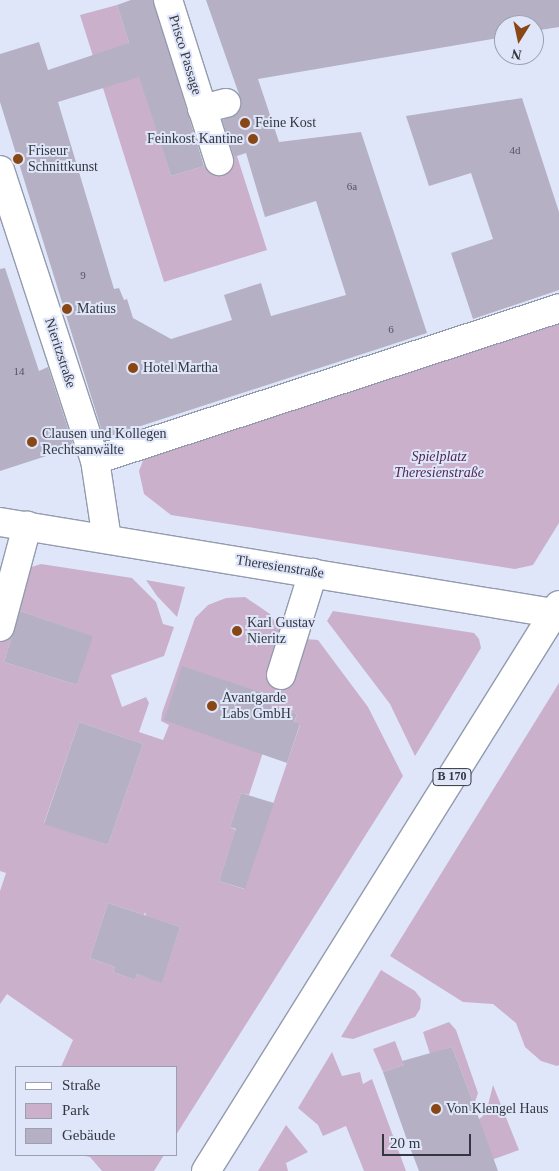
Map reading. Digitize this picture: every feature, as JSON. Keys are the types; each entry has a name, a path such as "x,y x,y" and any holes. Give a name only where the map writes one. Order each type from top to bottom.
{"street":[{"name":"Prisco Passage","path":"168,0 214,106 219,161"},
{"name":"Nieritzstraße","path":"0,170 95,460 107,539"},
{"path":"95,460 559,308"},
{"name":"Theresienstraße","path":"0,522 557,611"},
{"path":"0,627 27,526"},
{"path":"281,675 313,573"},
{"name":"B 170","path":"206,1171 557,611"}],"green space":[{"path":"117,5 171,176 237,156 267,250 164,282 80,15"},
{"name":"Spielplatz Theresienstraße","path":"559,319 559,523 533,565 515,569 171,515 144,494 139,471 144,458"},
{"path":"41,564 132,578 156,602 163,624 174,627 164,656 111,675 122,707 146,697 149,703 139,732 163,740 169,725 161,721 162,713 195,618 208,605 226,598 245,597 270,614 279,629 280,646 306,639 318,640 368,707 403,776 178,1132 178,1066 61,1066 73,1040 7,994 0,1004 0,891 6,873 0,871 0,570 26,578 31,567","holes":["20,611 92,636 77,685 4,662","283,710 297,714 294,723 300,725 244,889 219,881 236,830 230,827 241,793 249,795 267,740","79,722 143,744 108,845 44,823","108,903 144,915 145,912 146,916 180,927 162,982 137,974 135,980 113,972 115,967 90,958"]},
{"path":"146,580 185,587 177,617 157,596"},
{"path":"333,611 474,633 479,639 481,648 415,756 390,704 327,621"},
{"path":"559,683 559,1065 557,1066 541,1061 525,1047 516,1023 493,1004 463,1002 390,956"},
{"path":"381,970 415,991 421,999 420,1009 415,1017 353,1039 341,1037"},
{"path":"449,1022 456,1030 478,1093 474,1105 452,1047 430,1054 423,1032"},
{"path":"395,1041 404,1065 383,1072 373,1049"},
{"path":"332,1052 342,1076 360,1072 363,1084 372,1079 406,1171 364,1171 346,1126 323,1136 318,1125 298,1108"},
{"path":"493,1085 519,1150 461,1171 421,1171 486,1113"},
{"path":"286,1125 308,1152 286,1163 288,1171 258,1171"},
{"path":"85,1156 163,1156 154,1171 102,1171 90,1157"}],"building":[{"path":"131,0 153,0 204,166 171,176 139,77 58,102 114,289 119,288 124,300 127,299 133,318 171,339 232,320 224,295 261,283 271,316 346,295 316,201 265,217 246,153 234,157 222,120 237,114 241,100 206,0 559,0 559,27 544,29 544,15 494,15 494,39 258,79 279,142 361,132 427,333 104,438 0,102 0,54 39,42 48,70 129,43 117,5"},
{"path":"522,98 559,212 559,290 473,319 451,253 493,239 471,173 429,186 406,116"},
{"path":"5,268 39,371 48,367 74,447 0,471 0,269"},
{"path":"20,611 93,636 77,685 4,662"},
{"name":"Avantgarde Labs GmbH","path":"182,666 260,692 257,701 297,714 294,722 300,724 287,763 164,720"},
{"path":"79,722 143,744 108,845 44,824"},
{"path":"241,793 274,803 245,889 219,881 236,829 230,827"},
{"path":"108,903 180,927 162,983 137,974 135,980 113,972 115,967 90,958"},
{"name":"Von Klengel Haus","path":"452,1047 498,1171 419,1171 406,1137 383,1072 404,1065 402,1061"}],"place":[{"name":"Feine Kost","path":"245,123"},
{"name":"Feinkost Kantine","path":"253,139"},
{"name":"Friseur Schnittkunst","path":"18,159"},
{"name":"Matius","path":"67,309"},
{"name":"Hotel Martha","path":"133,368"},
{"name":"Clausen und Kollegen Rechtsanwälte","path":"32,442"},
{"name":"Karl Gustav Nieritz","path":"237,631"},
{"name":"Avantgarde Labs GmbH","path":"212,706"},
{"name":"Von Klengel Haus","path":"436,1109"}]}
